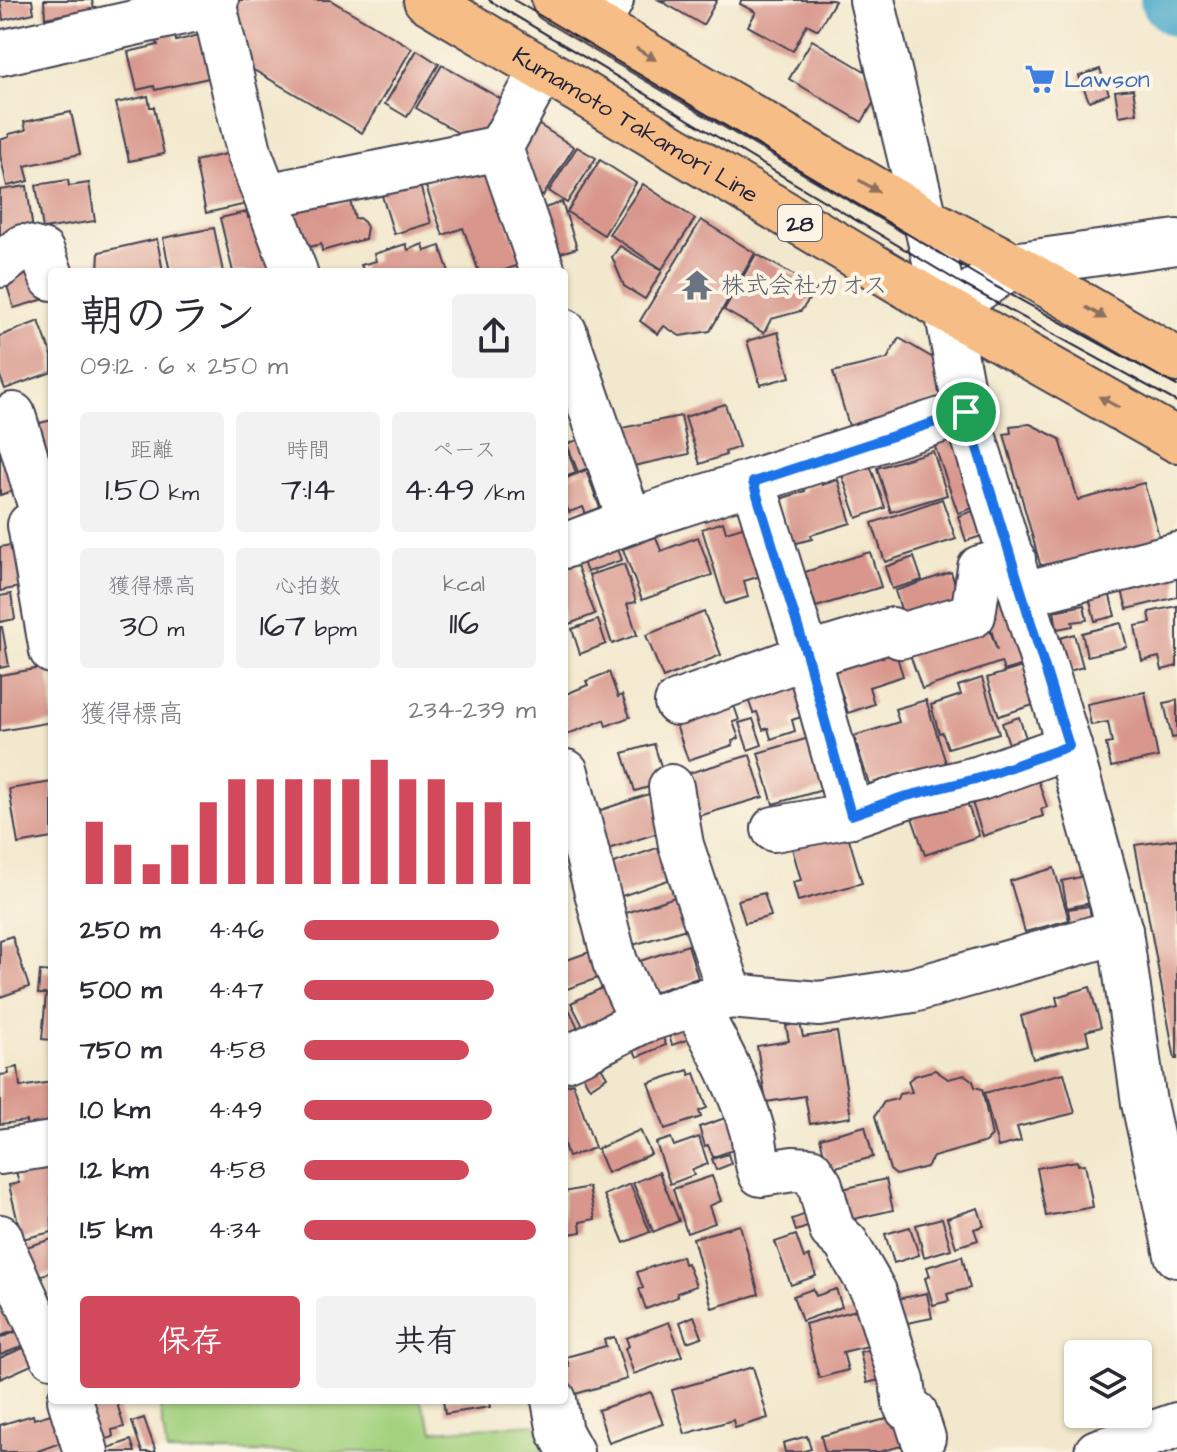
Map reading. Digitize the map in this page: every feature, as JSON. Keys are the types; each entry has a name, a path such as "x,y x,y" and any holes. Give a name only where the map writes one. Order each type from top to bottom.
{"main road":[{"name":"Kumamoto Takamori Line","path":"426,0 947,310 1177,440"},
{"path":"554,0 604,13 925,219 1013,265 1177,360"}],"street":[{"path":"872,0 947,310 966,412 1069,746 1120,931 1144,1103 1177,1255"},
{"path":"0,53 215,2 250,155 293,268"},
{"path":"542,268 500,148 543,69"},
{"path":"266,196 500,148"},
{"path":"947,310 1013,265 1177,242"},
{"path":"0,265 23,247 42,252 48,268"},
{"path":"568,343 630,521"},
{"path":"568,544 630,521 966,412"},
{"path":"13,415 48,626"},
{"path":"753,482 807,656 851,815"},
{"path":"677,703 807,656 892,630 900,636 973,615 980,568 1018,577 1177,555"},
{"path":"774,829 851,815 903,797 980,778 1069,746"},
{"path":"568,780 615,962 642,1021"},
{"path":"671,787 726,1062 753,1133 757,1165 761,1174 810,1170 820,1185 832,1230 846,1243 874,1292 902,1381 905,1403 915,1413 923,1438"},
{"path":"568,1057 642,1021 713,1000 819,1004 913,990 1120,931"},
{"path":"0,1152 48,1145"},
{"path":"2,1251 48,1347"},
{"path":"71,1404 86,1452"},
{"path":"555,1404 560,1432 571,1452"},
{"path":"1097,1452 1177,1425"}],"green space":[{"path":"160,1404 422,1404 433,1431 535,1424 548,1452 167,1452"}],"building":[{"path":"0,0 32,0 34,13 3,20"},
{"path":"44,0 92,0 94,9 45,18"},
{"path":"237,0 330,0 412,48 362,133 247,66 233,6"},
{"path":"659,0 717,0 703,25"},
{"path":"741,0 835,1 818,30 807,24 793,51 748,26 756,12 740,4"},
{"path":"174,32 176,41 203,34 213,77 155,90 154,86 137,90 128,52 158,45 155,36"},
{"path":"812,40 885,83 862,122 789,79"},
{"path":"417,50 439,64 407,117 385,104"},
{"path":"442,65 508,103 489,132 465,137 416,108"},
{"path":"1100,69 1109,94 1089,101 1079,76"},
{"path":"1133,89 1137,113 1119,116 1115,91"},
{"path":"148,96 150,107 154,107 164,154 129,161 116,103"},
{"path":"71,112 80,154 25,166 29,181 7,186 0,140 26,130 24,122"},
{"path":"530,119 574,147 543,196 527,186 513,145"},
{"path":"577,147 596,158 567,203 549,191"},
{"path":"235,152 247,204 206,213 195,161"},
{"path":"600,160 636,183 604,235 567,212"},
{"path":"489,167 522,264 510,268 478,268 463,228 443,235 425,184"},
{"path":"417,175 431,223 394,234 379,186"},
{"path":"68,180 69,186 89,183 95,221 43,229 36,185"},
{"path":"643,184 695,219 662,269 609,234"},
{"path":"27,186 33,231 0,236 0,190"},
{"path":"330,197 332,206 350,201 355,219 359,218 367,227 365,239 322,251 321,244 306,248 289,208"},
{"path":"562,202 577,248 547,257 533,212"},
{"path":"247,212 248,218 260,215 272,268 232,268 220,218"},
{"name":"株式会社カオス","path":"701,220 755,253 710,331 680,336 664,326 658,334 640,321"},
{"path":"214,228 222,268 169,268 163,238"},
{"path":"157,239 162,268 98,268 99,252"},
{"path":"406,244 408,250 423,244 425,251 440,246 448,268 362,268 361,265 376,261 374,254"},
{"path":"620,246 662,271 645,299 624,286 612,257"},
{"path":"756,254 817,288 801,311 771,319 764,333 724,310"},
{"path":"35,256 48,298 14,308 3,273"},
{"path":"39,321 48,345 48,373 5,389 0,376 0,336"},
{"path":"778,332 790,377 760,385 747,341"},
{"path":"899,338 943,364 951,394 852,436 833,372 887,359"},
{"path":"725,404 739,447 700,464 685,417"},
{"path":"681,416 689,454 624,468 617,429"},
{"path":"48,421 48,466 28,426"},
{"path":"1030,424 1060,439 1078,500 1144,483 1161,543 1055,572 1040,564 1004,434 1011,433 1010,426"},
{"path":"0,430 24,487 0,495"},
{"path":"957,435 982,505 958,513 934,444"},
{"path":"588,436 601,467 587,473 600,508 586,514 583,507 569,512 568,510 568,477 586,469 578,472 568,444"},
{"path":"568,451 576,473 568,476"},
{"path":"933,451 947,495 891,512 877,468"},
{"path":"870,465 885,508 857,518 842,475"},
{"path":"838,480 851,523 793,544 780,499 805,491 804,487"},
{"path":"942,499 956,539 885,562 872,523"},
{"path":"983,508 991,533 966,541 958,516"},
{"path":"723,522 726,532 755,523 771,573 744,581 748,597 725,604 702,529"},
{"path":"656,537 661,551 698,537 712,575 642,600 623,549"},
{"path":"614,539 622,560 587,572 579,552"},
{"path":"26,542 34,584 0,591 0,547"},
{"path":"870,552 881,587 816,607 805,572"},
{"path":"573,555 595,614 568,624 568,557"},
{"path":"914,557 922,580 892,589 885,567"},
{"path":"624,564 636,602 627,604 637,635 612,644 589,575"},
{"path":"1174,566 1177,597 1127,609 1119,579"},
{"path":"951,572 955,584 968,580 974,598 905,621 895,591"},
{"path":"1005,572 1034,661 1004,671 1001,662 922,689 906,643 985,617 997,650 984,605"},
{"path":"1109,592 1115,616 1095,621 1089,597"},
{"path":"11,594 15,619 0,622 0,596"},
{"path":"1084,605 1087,620 1057,629 1054,611"},
{"path":"1177,606 1177,666 1162,670 1159,657 1142,661 1135,626 1151,623 1149,612"},
{"path":"704,612 721,655 663,678 646,635"},
{"path":"598,620 606,644 580,654 572,629"},
{"path":"1121,623 1127,647 1087,656 1082,633"},
{"path":"0,627 9,666 0,668"},
{"path":"1074,634 1083,667 1069,671 1060,638"},
{"path":"892,641 903,676 869,687 874,704 848,713 831,661"},
{"path":"1025,666 1036,704 999,716 987,678"},
{"path":"47,667 48,723 0,731 0,675"},
{"path":"609,672 618,697 622,695 630,717 606,726 604,720 568,734 568,693 588,685 586,681"},
{"path":"795,677 807,715 792,720 795,731 771,739 768,728 763,730 757,712 753,713 746,693"},
{"path":"982,678 999,733 948,748 942,732 939,733 931,705 961,695 958,686"},
{"path":"1145,692 1158,757 1111,767 1106,744 1112,743 1108,722 1091,725 1087,704"},
{"path":"731,697 739,720 733,722 739,738 732,741 733,745 688,760 673,716"},
{"path":"926,700 947,766 914,776 913,771 869,784 854,736 899,722 895,709"},
{"path":"1177,700 1177,737 1172,738 1164,703"},
{"path":"1019,717 1030,750 1013,756 1002,723"},
{"path":"753,719 762,745 748,750 739,723"},
{"path":"819,735 833,787 773,804 758,753"},
{"path":"654,744 666,782 635,791 623,753"},
{"path":"750,755 763,797 699,816 686,774"},
{"path":"1036,774 1047,807 1041,809 1043,816 983,836 967,787"},
{"path":"48,783 48,839 18,844 9,789"},
{"path":"962,789 979,836 925,855 911,815"},
{"path":"652,793 664,831 602,851 589,814"},
{"path":"847,832 862,883 798,901 793,882 801,880 792,848"},
{"path":"1177,839 1177,1059 1175,1059 1135,845"},
{"path":"660,847 671,879 619,897 608,865"},
{"path":"1054,868 1069,920 1025,932 1010,881"},
{"path":"1085,876 1090,903 1067,908 1062,881"},
{"path":"764,893 771,916 745,923 738,900"},
{"path":"675,897 686,929 633,945 623,914"},
{"path":"1089,906 1092,923 1071,927 1068,909"},
{"path":"12,936 29,987 0,997 0,940"},
{"path":"688,945 698,978 647,994 637,962"},
{"path":"595,950 604,976 568,989 568,960"},
{"path":"40,971 48,972 48,1040 42,1039 46,994 38,994"},
{"path":"610,984 626,1015 587,1034 571,1003"},
{"path":"1090,987 1101,1027 1086,1031 1089,1044 1033,1059 1021,1016 1058,1005 1056,997"},
{"path":"568,1007 581,1034 568,1041"},
{"path":"800,1023 803,1037 837,1032 851,1117 810,1124 805,1096 766,1102 757,1046 789,1041 786,1026"},
{"path":"666,1025 701,1035 672,1045"},
{"path":"659,1028 666,1045 637,1057 629,1039"},
{"path":"597,1060 607,1077 590,1088 580,1071"},
{"path":"18,1067 20,1087 48,1083 48,1125 27,1128 26,1121 0,1124 0,1075 9,1074 8,1069"},
{"path":"688,1070 690,1075 695,1073 707,1108 699,1111 701,1117 665,1129 649,1083"},
{"path":"935,1070 948,1079 965,1075 975,1087 982,1089 992,1136 986,1142 933,1157 927,1167 896,1175 890,1170 875,1116 884,1102 897,1099 899,1094 912,1092 908,1081 914,1076"},
{"path":"1064,1073 1075,1113 1017,1127 1021,1141 998,1147 984,1093"},
{"path":"573,1083 595,1148 568,1157 568,1085"},
{"path":"734,1115 745,1146 713,1157 708,1145 705,1146 699,1127"},
{"path":"865,1126 873,1157 828,1169 820,1138"},
{"path":"640,1130 651,1154 607,1173 597,1149"},
{"path":"699,1137 708,1164 692,1170 694,1175 670,1184 656,1143 671,1138 674,1146"},
{"path":"728,1154 731,1164 716,1170 712,1159"},
{"path":"1077,1161 1078,1165 1085,1164 1093,1207 1046,1216 1037,1168"},
{"path":"48,1163 48,1233 22,1239 9,1185 19,1183 16,1171"},
{"path":"659,1172 679,1221 653,1232 633,1183"},
{"path":"712,1176 721,1201 709,1206 715,1223 687,1233 673,1189"},
{"path":"886,1179 893,1210 845,1221 838,1190"},
{"path":"630,1184 650,1232 624,1243 604,1195"},
{"path":"589,1187 595,1219 580,1222 581,1232 568,1234 568,1191"},
{"path":"978,1208 984,1226 974,1229 978,1240 956,1247 947,1218"},
{"path":"815,1211 819,1223 796,1231 792,1219"},
{"path":"942,1218 951,1249 924,1257 916,1225"},
{"path":"740,1225 759,1294 712,1308 693,1238"},
{"path":"910,1227 919,1255 894,1263 885,1234"},
{"path":"796,1235 804,1258 809,1256 816,1276 791,1285 775,1242"},
{"path":"48,1240 48,1273 32,1278 23,1248"},
{"path":"682,1256 696,1286 677,1293 678,1297 646,1309 637,1272"},
{"path":"962,1256 970,1288 947,1294 949,1301 933,1305 925,1278 930,1276 927,1267"},
{"path":"813,1289 816,1296 836,1289 842,1307 802,1321 793,1296"},
{"path":"0,1292 27,1327 0,1336"},
{"path":"927,1293 932,1318 897,1325 892,1300"},
{"path":"867,1307 876,1344 843,1352 848,1370 819,1378 805,1324"},
{"path":"694,1316 702,1337 687,1342 680,1322"},
{"path":"669,1322 682,1356 634,1374 625,1348 629,1346 626,1338"},
{"path":"23,1329 29,1344 0,1355 0,1338"},
{"path":"614,1337 627,1379 572,1395 568,1382 568,1356 606,1346 604,1340"},
{"path":"28,1346 36,1363 0,1379 0,1358"},
{"path":"884,1346 891,1377 867,1383 860,1352"},
{"path":"753,1367 768,1418 735,1428 733,1420 685,1434 672,1390"},
{"path":"651,1392 663,1424 609,1443 598,1410"},
{"path":"88,1404 117,1404 124,1427 112,1430 113,1437 93,1443"},
{"path":"444,1404 490,1404 490,1407 445,1414"},
{"path":"909,1413 916,1442 879,1452 825,1452 821,1436"},
{"path":"51,1414 60,1443 38,1452 0,1452 0,1425 33,1415 34,1419"},
{"path":"144,1418 156,1452 142,1452 132,1422"},
{"path":"807,1436 811,1449 785,1452 783,1443"},
{"path":"131,1440 135,1452 97,1452"}],"waterway":[{"path":"1168,0 1177,9"}],"tram line":[{"path":"489,0 964,285 1177,402"},
{"path":"514,0 995,286 1177,386"}],"place":[{"name":"Lawson","path":"1040,79"},
{"name":"株式会社カオス","path":"697,285"}],"route":[{"path":"966,412 1069,746 980,778 903,797 851,815 807,656 753,482 966,412"}]}
